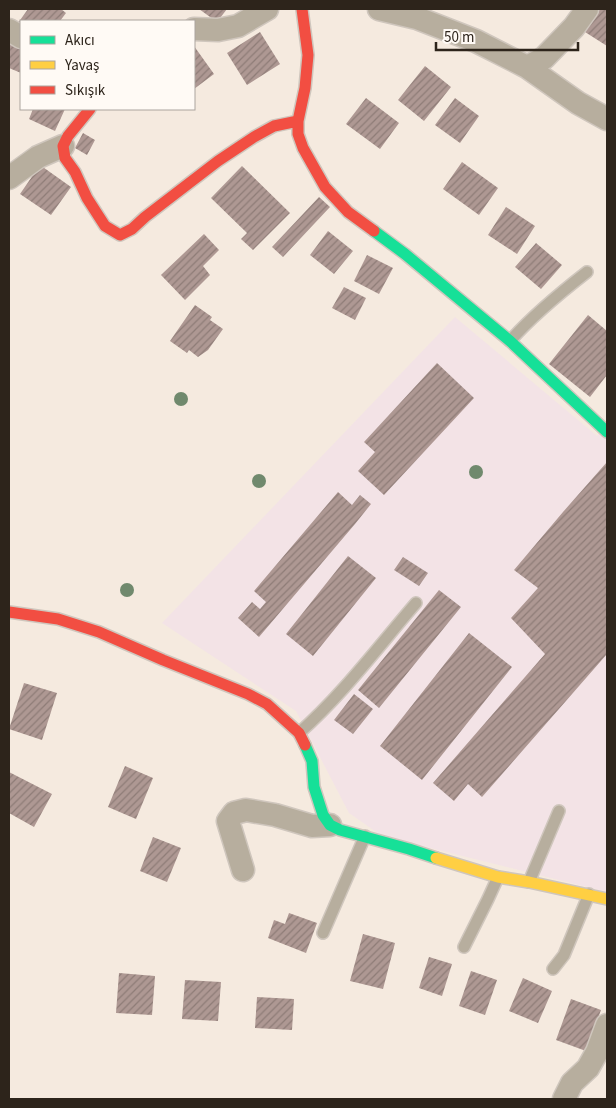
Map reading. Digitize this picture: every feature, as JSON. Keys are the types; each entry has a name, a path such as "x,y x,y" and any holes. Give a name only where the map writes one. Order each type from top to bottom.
{"street":[{"path":"195,29 218,30 238,26 267,9"},
{"path":"302,9 308,56 305,88 298,121 298,134 303,148 325,187 348,212 405,254 510,341 607,432"},
{"path":"379,9 417,18 476,41 527,66 578,103 607,119"},
{"path":"527,66 544,58 574,27 587,9"},
{"path":"9,30 20,36"},
{"path":"89,110 68,136 63,146 65,158 75,172 87,198 106,226 120,235 132,229 218,161 254,136 274,126 298,121"},
{"path":"9,178 38,157 63,146"},
{"path":"9,613 58,619 99,632 248,694 267,704 299,733 312,761 314,787 323,815 330,825 340,830 498,877 607,899"},
{"path":"243,870 228,821 234,813 246,810 275,815 312,826 330,825"},
{"path":"564,1099 572,1083 588,1068 598,1052 607,1025"}],"lane":[{"path":"510,341 527,322 587,272"},
{"path":"299,733 314,720 416,603"},
{"path":"529,882 559,811"},
{"path":"323,934 365,836"},
{"path":"464,946 498,877"},
{"path":"553,969 564,956 589,894"}],"shaded area":[{"path":"455,317 597,436 607,424 607,892 382,836 349,813 296,711 162,623"}],"building":[{"path":"28,9 61,9 66,13 61,20 20,20"},
{"path":"199,9 227,9 217,22"},
{"path":"600,9 607,9 607,46 585,32"},
{"path":"260,32 280,64 247,85 227,53"},
{"path":"9,42 20,47 20,73 9,68"},
{"path":"195,47 214,74 195,88"},
{"path":"425,66 451,87 424,121 398,100"},
{"path":"366,98 399,123 380,149 346,124"},
{"path":"455,98 479,116 460,143 435,125"},
{"path":"33,110 65,110 55,131 29,119"},
{"path":"83,133 95,140 87,155 75,148"},
{"path":"462,162 498,188 479,215 443,189"},
{"path":"40,165 71,187 51,215 20,194"},
{"path":"242,166 290,213 253,250 241,239 247,233 211,198"},
{"path":"319,197 330,207 283,257 272,247"},
{"path":"506,207 535,226 517,254 488,235"},
{"path":"328,231 353,251 334,274 310,255"},
{"path":"204,234 219,250 203,266 210,275 185,300 161,275"},
{"path":"536,243 562,265 541,289 515,267"},
{"path":"367,255 393,268 379,294 354,281"},
{"path":"344,287 366,298 355,320 332,308"},
{"path":"195,305 212,317 210,320 223,329 208,350 198,357 189,350 187,353 170,341"},
{"path":"588,315 607,331 607,375 590,397 549,364"},
{"path":"437,363 474,398 384,495 358,471 375,452 364,442"},
{"path":"607,462 607,654 482,797 468,784 454,801 433,783 545,654 511,618 538,588 514,570"},
{"path":"338,492 352,505 360,495 371,504 259,637 238,618 252,602 260,609 266,602 254,591"},
{"path":"348,556 376,578 313,656 286,634"},
{"path":"403,557 428,573 419,586 394,570"},
{"path":"439,590 461,607 379,708 358,690"},
{"path":"469,633 512,667 422,780 380,746"},
{"path":"24,683 57,693 42,740 9,729"},
{"path":"354,694 373,709 353,734 334,720"},
{"path":"125,766 153,778 136,819 108,807"},
{"path":"9,772 52,794 34,827 9,813"},
{"path":"153,837 181,848 167,882 140,871"},
{"path":"289,913 317,923 306,953 268,938 274,920 285,924"},
{"path":"363,934 395,943 383,989 350,981"},
{"path":"429,957 452,964 442,996 419,988"},
{"path":"471,971 497,980 485,1015 459,1006"},
{"path":"119,973 155,976 152,1015 116,1013"},
{"path":"523,978 552,991 538,1023 509,1011"},
{"path":"185,980 221,982 218,1021 182,1019"},
{"path":"257,997 294,999 292,1030 255,1028"},
{"path":"571,999 601,1010 586,1051 556,1040"}],"traffic: fast":[{"path":"374,231 405,254 510,341 607,432"},
{"path":"305,745 312,761 314,787 323,815 330,825 340,830 436,858"}],"traffic: slow":[{"path":"436,858 498,877 607,899"}],"traffic: jam":[{"path":"302,9 308,55 305,88 298,121 298,134 303,148 325,187 348,212 374,231"},
{"path":"89,110 68,136 63,146 65,158 75,172 87,198 105,226 120,235 132,229 218,161 254,137 274,126 298,121"},
{"path":"9,612 58,619 99,632 248,694 267,704 299,733 305,745"}]}
